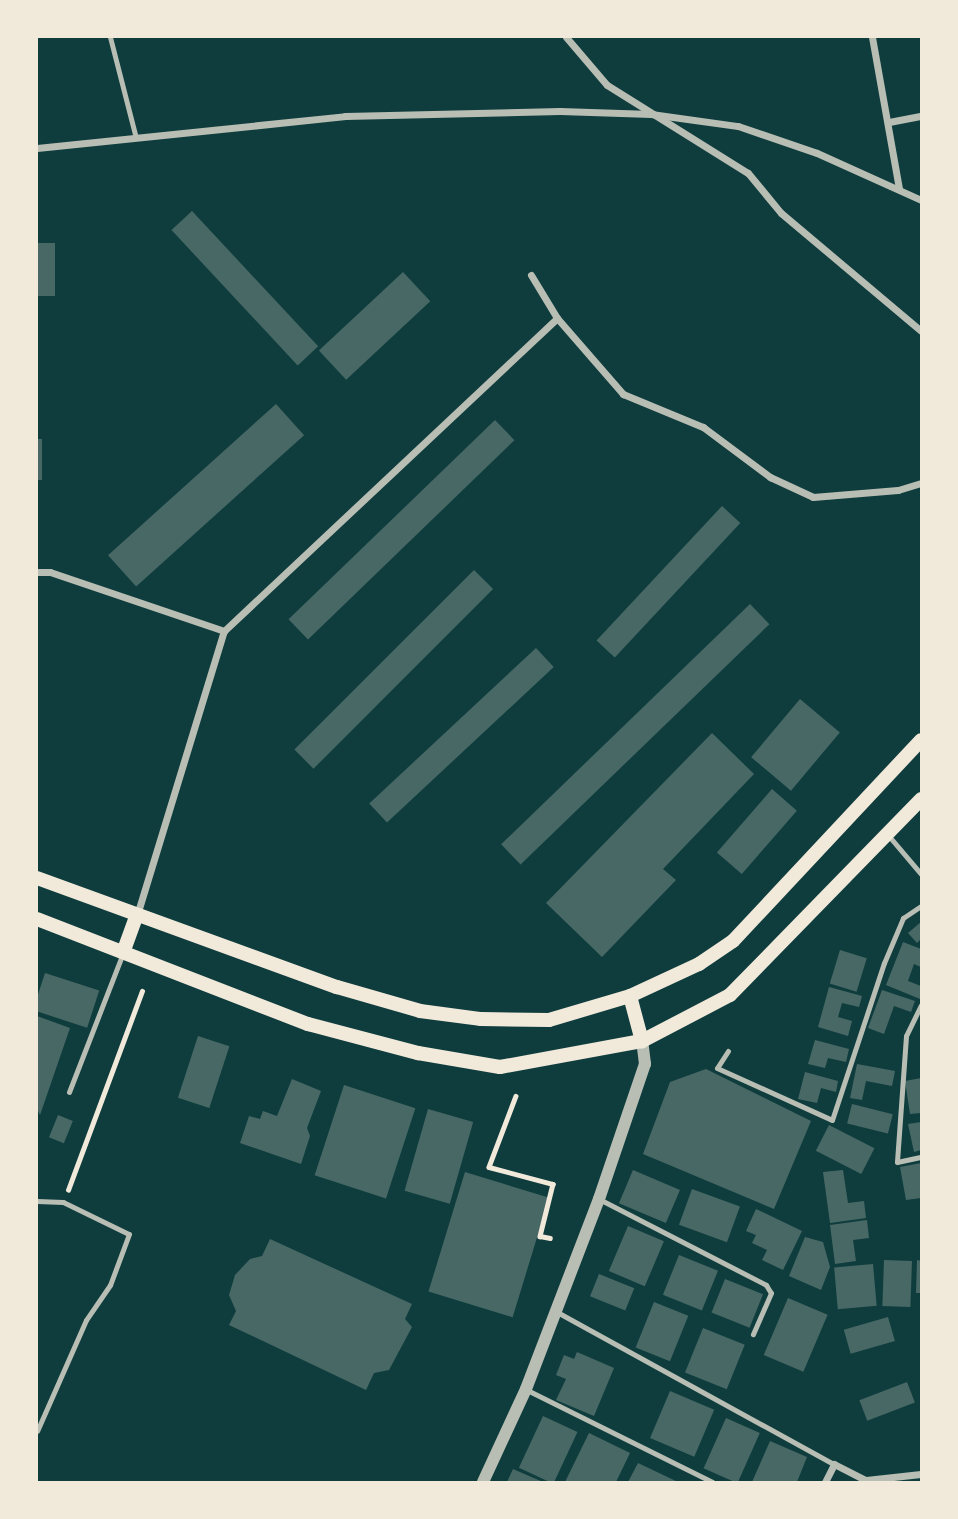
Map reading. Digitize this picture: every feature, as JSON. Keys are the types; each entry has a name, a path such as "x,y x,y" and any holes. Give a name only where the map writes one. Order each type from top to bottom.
{"main road":[{"path":"37,878 337,987 420,1011 481,1019 549,1020 631,996 699,964 733,941 921,740"},
{"path":"37,919 124,950 308,1024 418,1053 500,1068 642,1041 730,995 921,799"},
{"path":"124,950 137,915"},
{"path":"631,996 642,1041"}],"street":[{"path":"566,37 607,85 748,173 781,213 921,331"},
{"path":"872,37 899,189"},
{"path":"37,148 345,116 560,111 651,114 738,126 817,153 921,200"},
{"path":"889,122 921,116"},
{"path":"531,275 557,318 623,394 703,427 770,477 813,497 898,490 921,483"},
{"path":"137,915 224,631 557,318"},
{"path":"37,572 50,572 224,631"},
{"path":"483,1482 526,1389 599,1199 645,1064 642,1041"},
{"path":"825,1482 834,1464 866,1480 905,1479 921,1474"}],"lane":[{"path":"110,37 136,138"},
{"path":"888,835 921,874"},
{"path":"728,1051 717,1068 832,1120 884,963 903,918 921,906"},
{"path":"69,1092 124,950"},
{"path":"921,1005 906,1036 897,1162 921,1157"},
{"path":"599,1199 766,1285 771,1293 753,1334"},
{"path":"37,1201 63,1202 129,1234 110,1285 86,1320 37,1431"},
{"path":"557,1312 834,1464"},
{"path":"526,1389 712,1482"}],"path":[{"path":"69,1188 142,991"},
{"path":"516,1096 489,1167 553,1184 540,1236 550,1238"}],"building":[{"path":"192,211 318,346 298,365 172,230"},
{"path":"37,243 55,243 55,296 37,296"},
{"path":"403,272 430,301 346,380 319,350"},
{"path":"276,404 304,435 136,586 108,555"},
{"path":"495,420 514,440 308,640 289,619"},
{"path":"37,439 42,439 42,480 37,480"},
{"path":"722,506 740,523 615,658 597,641"},
{"path":"474,570 493,589 313,769 294,750"},
{"path":"750,604 769,624 521,864 501,844"},
{"path":"536,648 554,667 387,823 369,803"},
{"path":"800,699 840,732 791,791 751,757"},
{"path":"712,733 754,774 663,869 676,880 602,957 546,903"},
{"path":"772,789 797,811 742,874 717,852"},
{"path":"921,922 921,939 917,943 908,933"},
{"path":"903,942 921,949 921,967 914,964 908,981 921,986 920,999 886,985"},
{"path":"840,950 867,958 857,992 830,983"},
{"path":"45,973 99,991 87,1028 37,1011 37,998"},
{"path":"829,987 862,996 859,1007 842,1003 838,1017 852,1021 848,1036 818,1027"},
{"path":"882,990 915,1001 911,1012 894,1006 884,1034 868,1028"},
{"path":"37,1016 70,1028 40,1115 37,1109"},
{"path":"198,1036 229,1046 209,1108 178,1098"},
{"path":"815,1040 849,1049 846,1062 828,1058 825,1068 808,1064"},
{"path":"857,1064 895,1071 892,1086 866,1081 862,1100 850,1098"},
{"path":"706,1069 811,1121 774,1209 643,1154 670,1082"},
{"path":"805,1072 838,1081 836,1092 821,1088 817,1103 798,1099"},
{"path":"921,1078 921,1113 910,1114 905,1081"},
{"path":"292,1079 321,1091 307,1128 310,1136 301,1164 240,1143 249,1116 260,1119 263,1111 277,1116"},
{"path":"344,1085 415,1108 386,1199 315,1175"},
{"path":"852,1104 893,1114 888,1134 847,1123"},
{"path":"428,1109 473,1122 450,1204 405,1191"},
{"path":"58,1115 73,1121 64,1143 49,1137"},
{"path":"921,1122 921,1150 914,1152 908,1124"},
{"path":"829,1125 874,1148 861,1174 816,1151"},
{"path":"921,1163 921,1198 906,1200 900,1167"},
{"path":"633,1170 680,1190 666,1223 619,1203"},
{"path":"843,1170 848,1203 864,1201 866,1218 830,1223 823,1172"},
{"path":"465,1172 549,1198 513,1317 428,1292"},
{"path":"692,1189 740,1206 727,1242 679,1225"},
{"path":"756,1209 802,1231 783,1270 762,1260 767,1250 752,1243 756,1235 746,1231"},
{"path":"867,1220 869,1238 853,1240 856,1261 835,1264 830,1225"},
{"path":"628,1226 664,1241 645,1286 609,1271"},
{"path":"805,1237 823,1242 830,1267 821,1290 789,1276"},
{"path":"270,1239 412,1304 405,1319 412,1327 389,1370 374,1373 366,1390 229,1325 236,1311 229,1295 235,1275 250,1259 262,1256"},
{"path":"679,1255 718,1271 702,1311 663,1295"},
{"path":"884,1260 912,1261 910,1307 882,1306"},
{"path":"917,1260 921,1261 921,1293 916,1293"},
{"path":"873,1264 877,1306 838,1309 834,1267"},
{"path":"599,1274 634,1288 625,1310 590,1296"},
{"path":"725,1279 763,1294 750,1328 712,1312"},
{"path":"788,1298 828,1315 803,1372 764,1355"},
{"path":"654,1302 688,1316 670,1361 636,1347"},
{"path":"888,1317 895,1341 851,1354 844,1330"},
{"path":"703,1328 745,1345 727,1389 685,1373"},
{"path":"577,1352 614,1368 594,1416 556,1400 566,1379 556,1375 564,1355 574,1359"},
{"path":"907,1382 915,1403 867,1421 859,1400"},
{"path":"670,1391 714,1410 694,1457 650,1438"},
{"path":"543,1416 577,1432 554,1482 519,1468"},
{"path":"726,1418 760,1433 738,1482 704,1468"},
{"path":"589,1433 630,1453 616,1482 565,1482"},
{"path":"770,1441 807,1457 797,1482 752,1482"},
{"path":"638,1463 678,1482 628,1482"},
{"path":"513,1469 543,1482 507,1482"}]}
